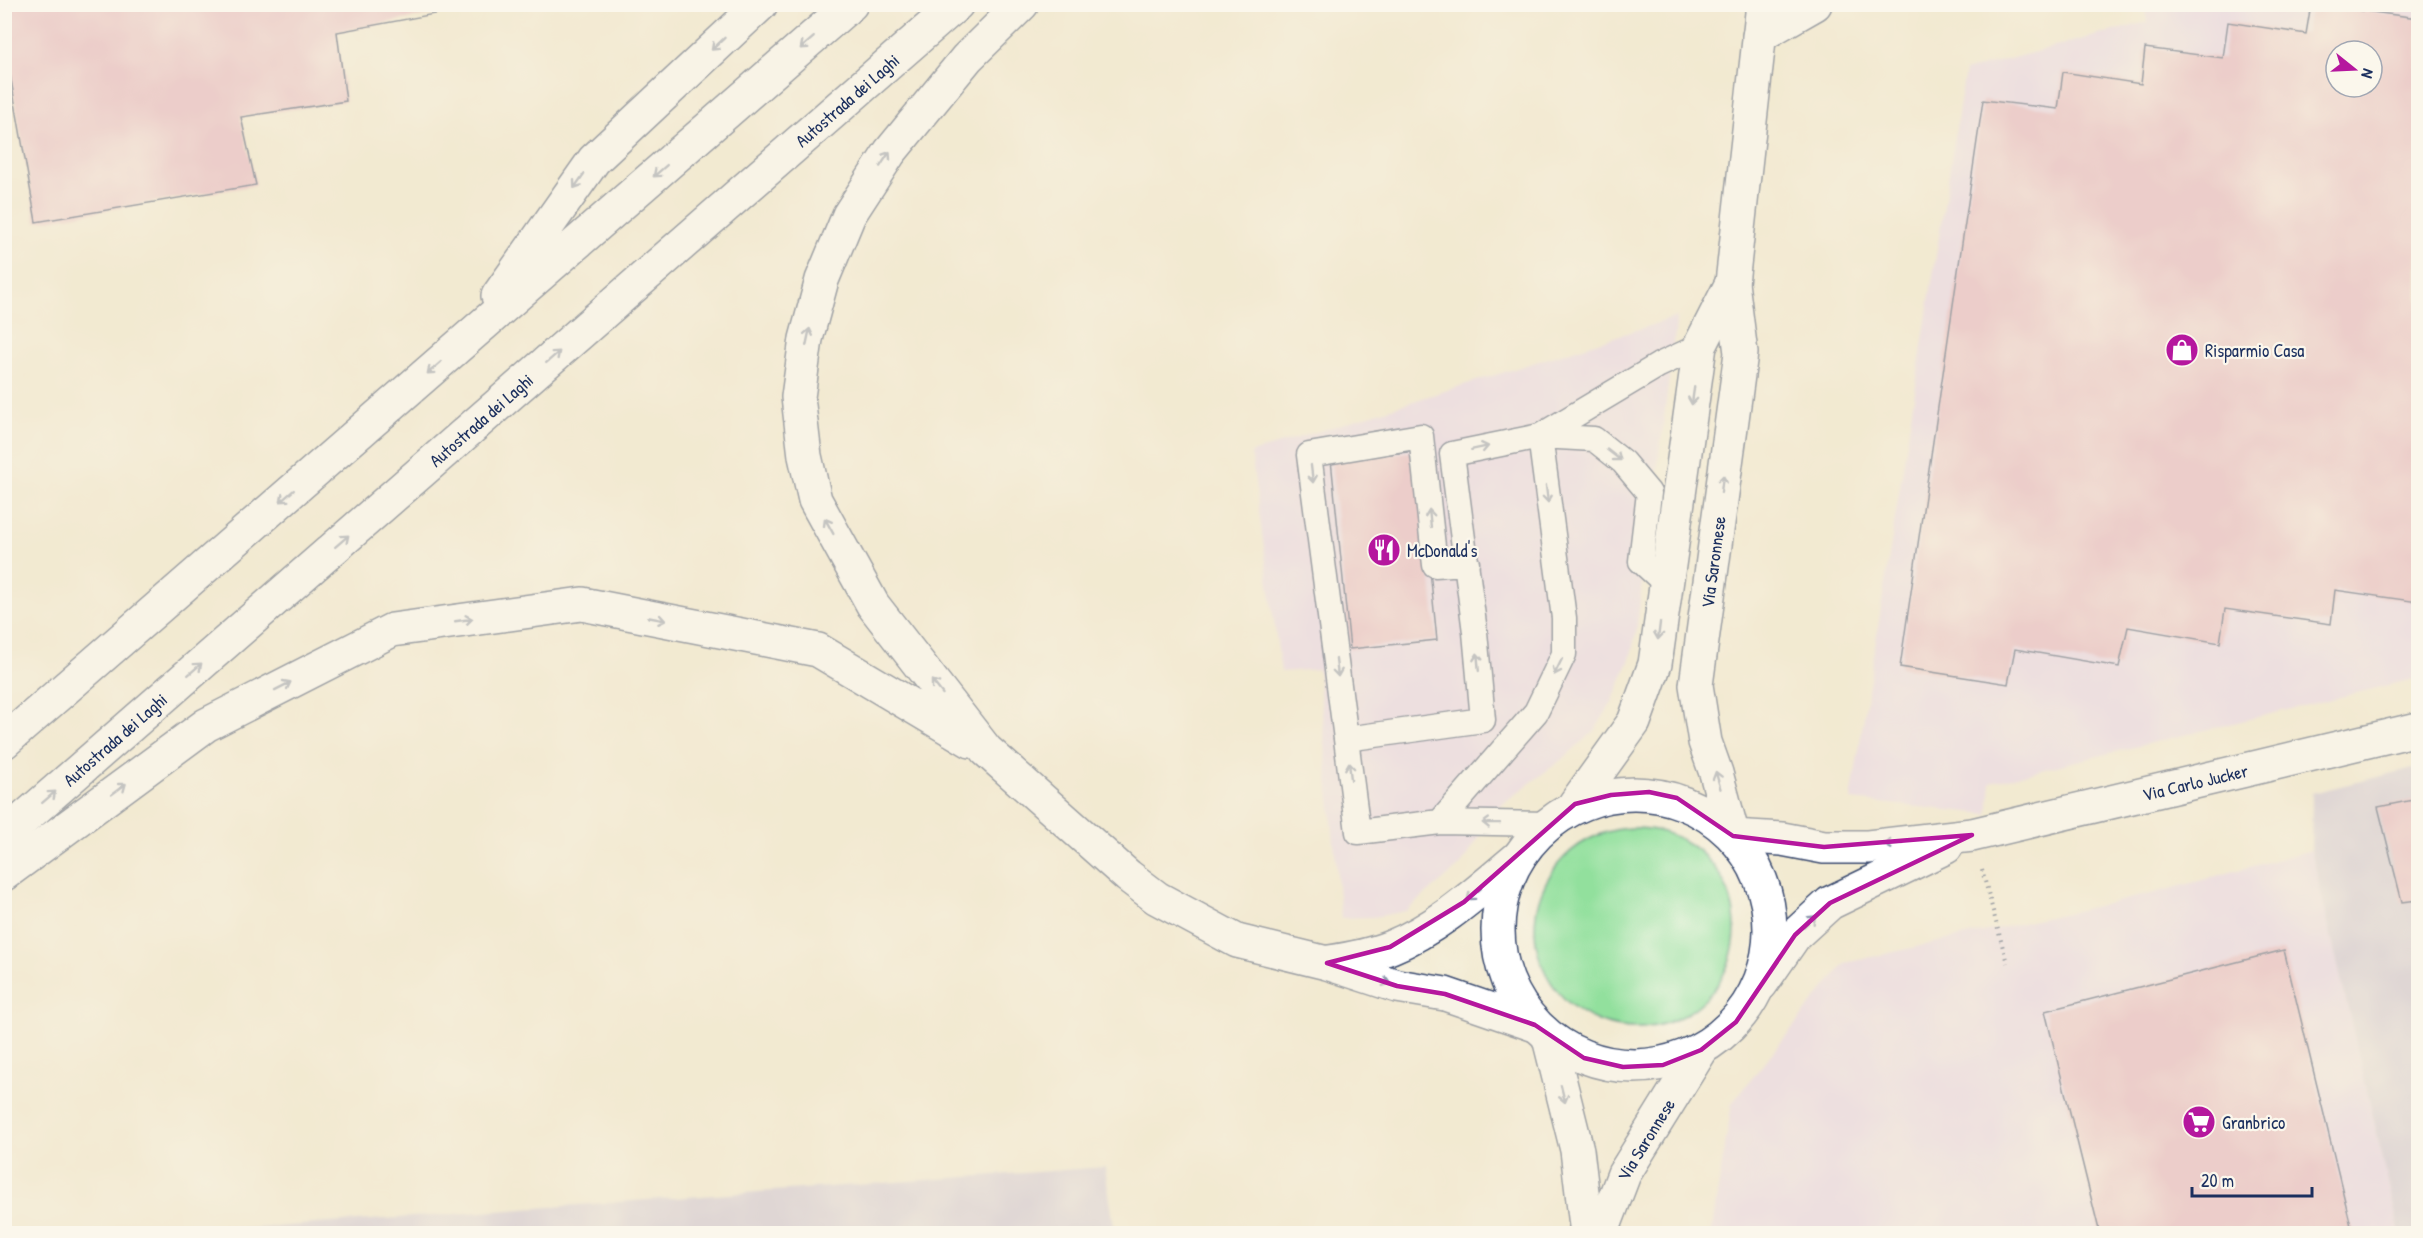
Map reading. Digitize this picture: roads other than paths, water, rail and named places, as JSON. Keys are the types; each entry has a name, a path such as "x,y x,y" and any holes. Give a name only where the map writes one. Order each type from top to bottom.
{"main road":[{"path":"466,340 594,160 761,4"},
{"path":"4,742 851,4"},
{"name":"Autostrada dei Laghi","path":"4,836 957,4"},
{"path":"1022,4 960,66 890,152 849,215 822,280 806,339 798,397 805,456 815,500 873,605 986,750 1128,876 1157,898 1238,942 1327,963 1397,986 1445,994 1542,1031 1584,1058 1623,1067 1663,1065 1701,1050"},
{"path":"1761,20 1815,4"},
{"name":"Via Saronnese","path":"1733,836 1705,742 1696,685 1741,353 1732,283 1761,20"},
{"name":"Via Saronnese","path":"1575,804 1634,722 1654,664 1700,346 1732,283"},
{"path":"4,874 206,725 392,630 582,604 818,650 986,750"},
{"name":"Via Carlo Jucker","path":"1733,836 1782,839 1824,847 1868,847 1972,835 2418,729"},
{"path":"1327,963 1360,957 1390,947 1424,931 1519,857 1549,824 1575,804 1611,795 1649,792 1677,798 1717,821 1733,836 1756,868 1769,906 1770,945 1761,984"},
{"name":"Via Carlo Jucker","path":"1701,1050 1736,1022 1795,935 1830,903 1972,835"},
{"path":"1519,857 1501,898 1497,920 1498,944 1510,987 1542,1031 1577,1150 1587,1233"},
{"name":"Via Saronnese","path":"1601,1233 1624,1174 1701,1050"}],"lane":[{"path":"1540,436 1659,365 1700,346"},
{"path":"1467,563 1435,565 1421,435 1309,455 1358,832 1440,822 1549,824"},
{"path":"1440,822 1536,712 1564,654 1564,618 1540,436"},
{"path":"1347,739 1483,720 1467,563 1452,454 1540,436 1594,439 1623,462 1649,493 1641,561 1665,583"}],"place":[{"name":"Risparmio Casa","path":"2182,350"},
{"name":"McDonald's","path":"1384,550"},
{"name":"Granbrico","path":"2199,1122"}]}
